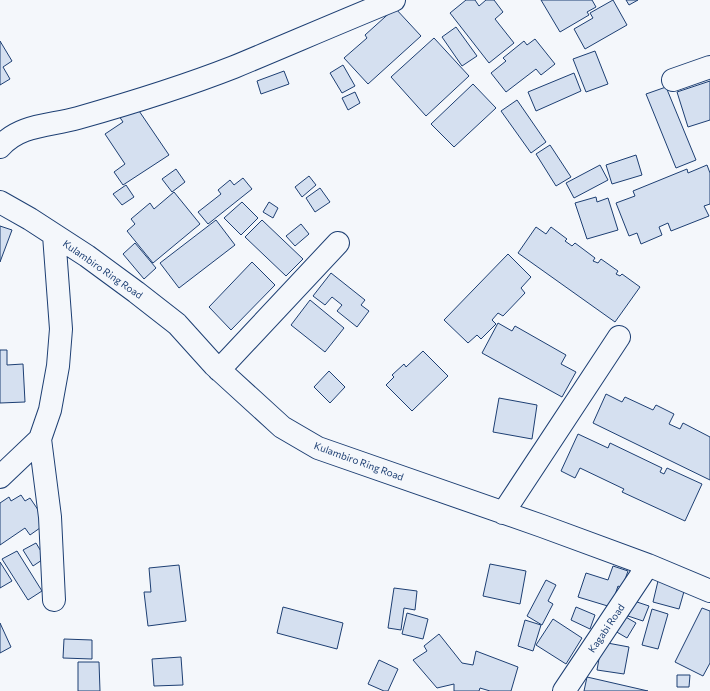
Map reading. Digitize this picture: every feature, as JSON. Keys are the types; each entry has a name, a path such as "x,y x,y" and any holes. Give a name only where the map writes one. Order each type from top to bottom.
{"street":[{"path":"0,147 14,135 28,129 76,119 147,98 233,67 394,0"},
{"path":"673,80 710,67"},
{"name":"Kulambiro Ring Road","path":"0,202 30,219 87,256 136,292 177,324 220,370 282,427 318,448 648,565 710,591"},
{"path":"54,235 60,329 58,366 50,410 40,439 50,517 54,600"},
{"path":"220,370 338,243"},
{"path":"503,513 618,337"},
{"path":"0,477 40,439"},
{"name":"Kagabi Road","path":"564,691 648,565"}],"building":[{"path":"466,0 475,0 479,6 486,0 494,0 503,12 495,19 514,43 489,63 450,13"},
{"path":"541,0 592,0 596,7 587,12 589,15 560,32"},
{"path":"613,0 627,25 585,49 574,29 593,18 590,13"},
{"path":"626,0 638,0 629,5"},
{"path":"395,8 421,36 368,84 344,58 367,38 365,35"},
{"path":"456,27 477,56 462,66 442,37"},
{"path":"434,38 469,76 426,116 391,77"},
{"path":"535,39 555,64 541,75 536,69 506,92 491,73 506,61 503,58 524,41 527,45"},
{"path":"0,41 12,61 3,67 10,79 0,85"},
{"path":"595,51 608,84 586,92 573,59"},
{"path":"343,65 355,86 342,93 330,73"},
{"path":"284,71 289,84 261,94 257,81"},
{"path":"574,73 581,91 536,111 528,92"},
{"path":"710,81 710,120 688,127 677,92"},
{"path":"473,84 496,108 454,147 431,124"},
{"path":"666,87 696,160 676,168 646,94"},
{"path":"355,92 360,103 348,110 342,98"},
{"path":"517,100 546,142 531,153 501,111"},
{"path":"135,105 169,155 123,185 114,172 125,164 105,134 123,122 119,116"},
{"path":"550,145 571,177 556,186 536,154"},
{"path":"636,155 642,175 612,184 606,165"},
{"path":"600,165 608,180 574,198 566,183"},
{"path":"707,165 710,173 710,204 704,206 709,216 671,231 668,223 659,227 662,235 641,244 637,233 629,236 616,203 635,196 633,191 687,169 688,173"},
{"path":"176,169 185,182 172,192 162,179"},
{"path":"309,176 316,185 302,197 295,187"},
{"path":"243,178 252,189 208,224 198,212 221,194 218,190 230,180 234,185"},
{"path":"126,185 134,197 122,205 113,194"},
{"path":"320,188 330,202 315,212 306,198"},
{"path":"174,192 200,224 153,263 127,231 135,224 131,219 150,203 154,209"},
{"path":"596,197 597,202 608,198 618,230 587,239 575,203"},
{"path":"242,202 258,218 241,235 224,218"},
{"path":"269,202 278,208 273,218 263,212"},
{"path":"216,220 235,245 179,288 160,263"},
{"path":"262,220 303,259 286,276 245,237"},
{"path":"301,224 309,234 295,246 286,236"},
{"path":"0,226 12,230 0,262"},
{"path":"536,227 546,234 551,227 567,239 565,241 572,246 575,243 595,258 593,261 598,263 601,259 618,271 616,274 620,276 622,274 640,287 615,322 518,253"},
{"path":"135,243 156,268 144,279 123,254"},
{"path":"508,254 531,277 521,288 525,293 503,316 498,313 492,320 496,324 481,339 477,335 468,343 444,320"},
{"path":"252,262 275,285 231,330 209,307"},
{"path":"331,273 365,300 361,305 369,311 357,327 337,311 342,305 332,297 325,305 313,296"},
{"path":"310,300 344,328 325,352 291,325"},
{"path":"498,323 512,331 515,326 566,355 561,364 576,372 562,397 482,353"},
{"path":"0,350 7,350 7,365 23,364 25,402 0,403"},
{"path":"423,351 448,376 412,411 386,385 394,377 392,375 404,364 406,367"},
{"path":"329,371 345,387 330,403 314,387"},
{"path":"606,394 622,402 625,397 653,410 656,405 674,414 669,424 680,429 683,423 710,437 710,480 593,423"},
{"path":"499,398 537,405 532,439 493,432"},
{"path":"578,434 608,448 610,443 662,468 660,472 664,474 667,468 702,484 685,521 622,492 624,489 580,468 575,478 561,471"},
{"path":"21,495 25,501 30,498 47,523 30,535 25,528 0,545 0,503 9,497 11,501"},
{"path":"36,543 45,558 33,566 23,550"},
{"path":"17,551 42,591 28,600 2,559"},
{"path":"0,562 12,581 0,588"},
{"path":"490,564 526,571 520,604 483,596"},
{"path":"179,565 186,621 148,626 144,592 151,592 149,568"},
{"path":"613,566 628,571 622,588 618,586 611,607 578,597 586,573 608,580"},
{"path":"546,580 556,585 548,601 553,604 542,625 527,616"},
{"path":"658,581 685,588 679,609 653,602"},
{"path":"394,588 417,591 415,610 404,608 401,630 388,628"},
{"path":"634,601 649,606 643,621 628,616"},
{"path":"283,607 343,623 337,649 277,633"},
{"path":"576,607 595,615 590,629 571,620"},
{"path":"702,608 710,611 710,663 703,676 675,662"},
{"path":"652,609 668,614 658,649 642,645"},
{"path":"407,613 428,619 423,639 402,634"},
{"path":"624,616 636,623 627,638 615,631"},
{"path":"553,619 582,638 566,664 536,645"},
{"path":"525,620 541,625 533,651 518,646"},
{"path":"0,623 11,647 0,653"},
{"path":"439,634 462,663 473,665 476,651 518,667 511,691 490,691 480,688 479,691 454,691 454,684 437,688 413,660 427,651 424,646"},
{"path":"64,639 92,640 92,659 63,658"},
{"path":"602,642 629,647 624,674 597,670"},
{"path":"181,657 183,685 154,686 152,659"},
{"path":"379,660 398,669 388,691 384,691 368,684"},
{"path":"78,662 99,662 100,691 78,691"},
{"path":"677,675 690,675 689,687 677,687"},
{"path":"587,677 648,691 584,691"}]}
